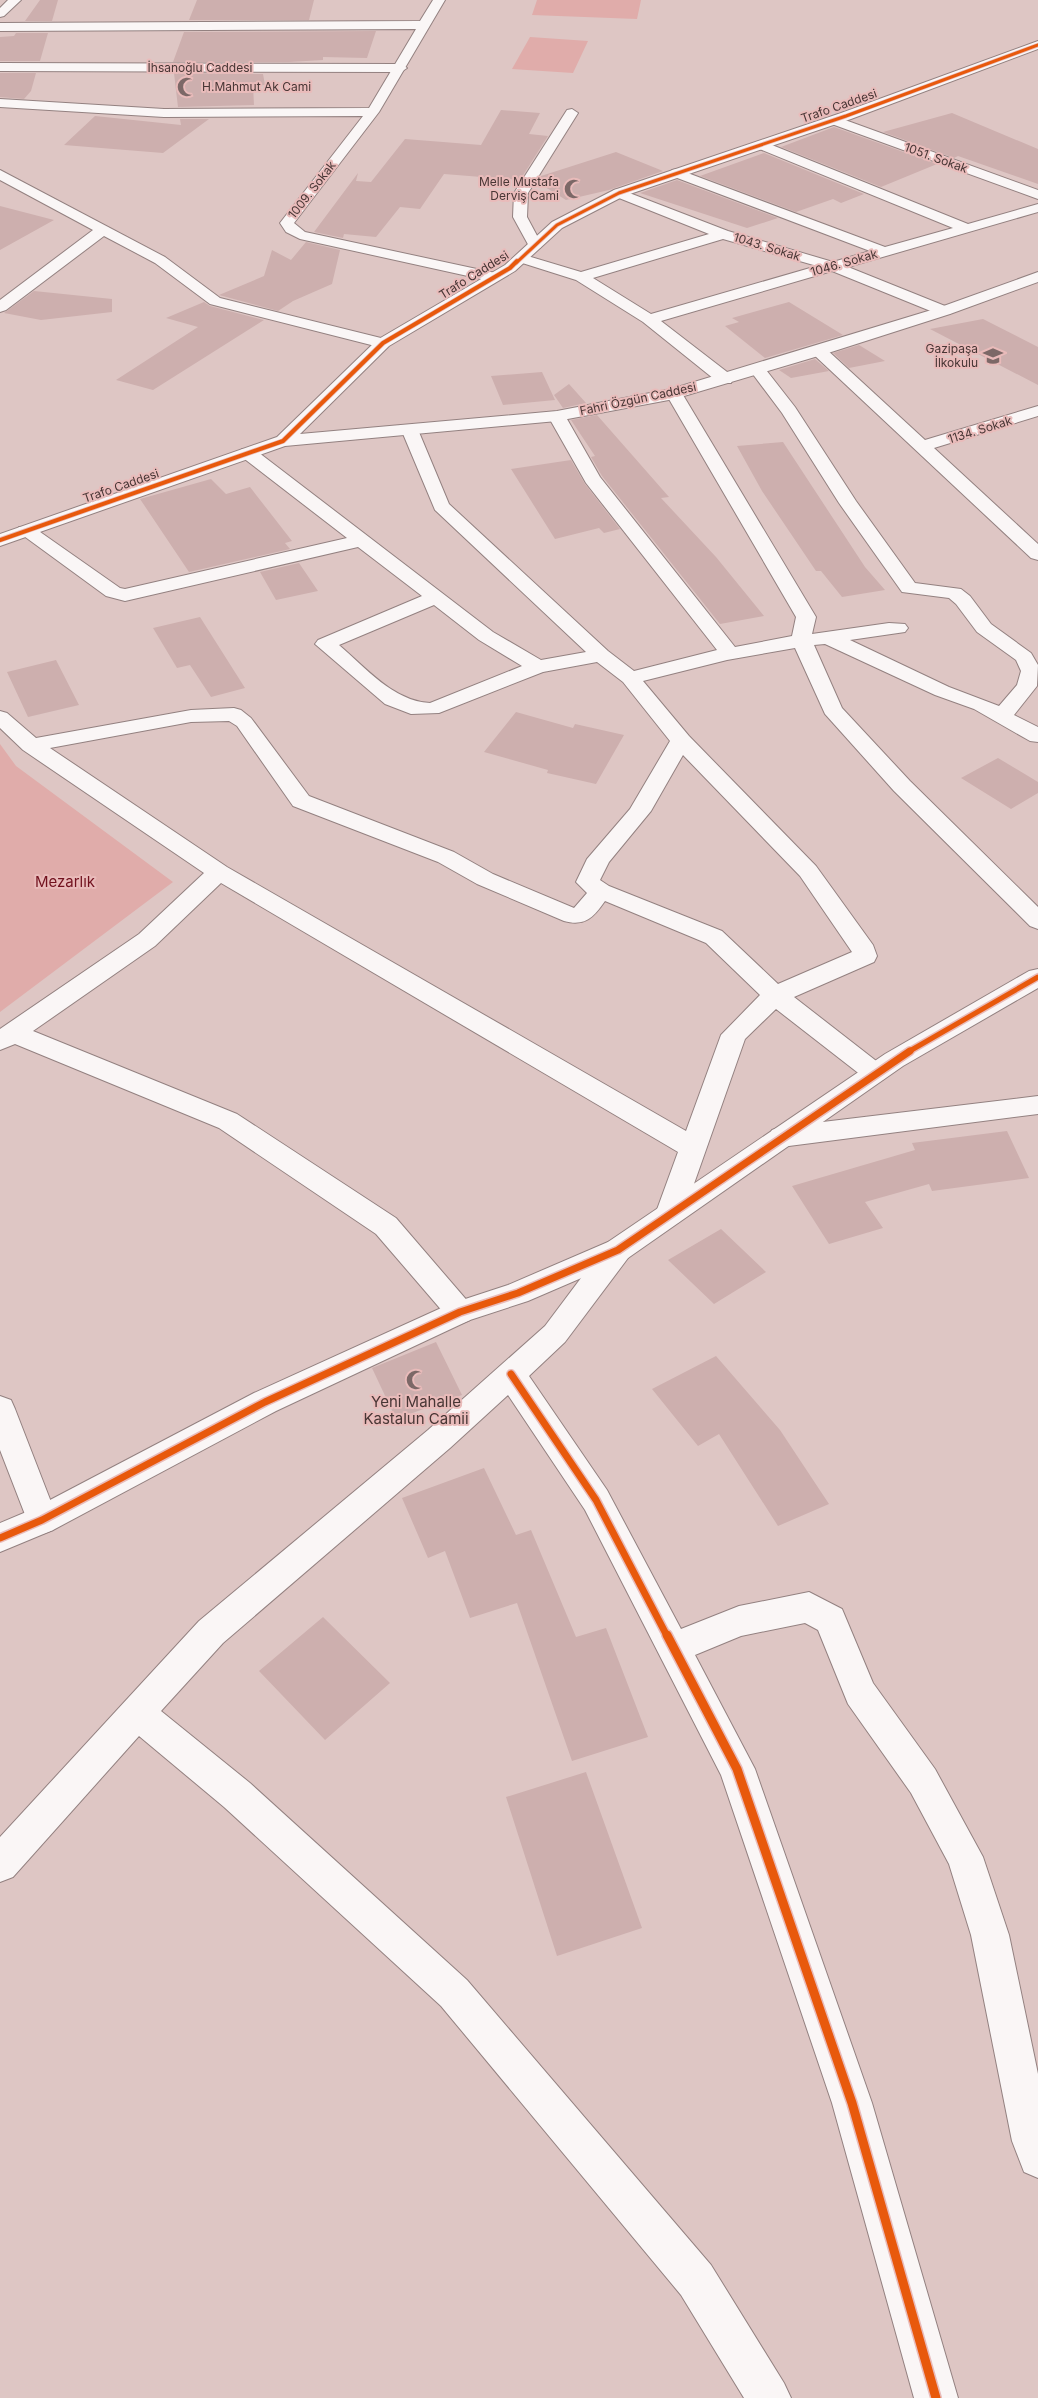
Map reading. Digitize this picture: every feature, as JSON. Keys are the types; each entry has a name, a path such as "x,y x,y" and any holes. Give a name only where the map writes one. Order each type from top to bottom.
{"street":[{"path":"0,14 15,0"},
{"name":"1009. Sokak","path":"439,0 401,68 373,112 287,223 291,229 300,235 495,277"},
{"path":"0,27 424,25"},
{"name":"Trafo Caddesi","path":"1,539 283,441 383,343 495,277 521,258 557,226 618,193 834,120 1038,45"},
{"name":"İhsanoğlu Caddesi","path":"0,67 401,68"},
{"path":"0,103 164,113 373,112"},
{"path":"536,245 520,217 521,193 572,113"},
{"name":"1051. Sokak","path":"834,120 1038,195"},
{"path":"762,145 966,228"},
{"path":"677,174 885,252"},
{"path":"0,175 160,260 215,302 383,343"},
{"name":"1043. Sokak","path":"618,193 723,234 832,266 944,311"},
{"name":"1046. Sokak","path":"650,319 1038,208"},
{"path":"0,307 103,229"},
{"path":"581,277 723,234"},
{"path":"521,258 581,277 650,319 726,378"},
{"name":"Fahri Özgün Caddesi","path":"283,441 557,416 674,394 820,351 1036,279"},
{"path":"820,351 921,447 1034,545"},
{"path":"757,369 789,411 848,503 909,588 954,593 963,600 984,628 1024,657 1030,671 1027,686 1002,716"},
{"path":"674,394 806,617 801,639 832,710 902,786 1038,920"},
{"name":"1134. Sokak","path":"921,447 1038,412"},
{"path":"557,416 592,479 674,580 729,652"},
{"path":"410,429 441,506 601,655 630,678 681,741 808,871 861,945 864,956 775,995 734,1034 669,1215"},
{"path":"248,454 486,636 538,667"},
{"path":"26,531 113,592 125,595 360,541"},
{"path":"436,597 325,644 392,700 411,708 432,709 538,667 601,655"},
{"path":"630,678 729,652 801,639 826,638 869,630 898,628"},
{"path":"826,638 942,692 981,705 1038,736"},
{"path":"31,745 191,716 234,714 244,722 300,801 446,857 485,879 572,916 584,913 600,890"},
{"path":"0,717 31,745 219,872 693,1148"},
{"path":"681,741 666,761 634,819 590,870 588,882 600,890 714,937 775,995 874,1073"},
{"path":"6,1037 147,940 219,872"},
{"path":"0,1538 42,1520 265,1402 460,1312 518,1293 618,1250 874,1073 1038,977"},
{"path":"6,1037 228,1121 386,1226 460,1312"},
{"path":"781,1137 1038,1105"},
{"path":"0,1864 211,1632 431,1446 555,1334 618,1250"},
{"path":"511,1374 596,1500 740,1778 852,2103 936,2398"},
{"path":"0,1409 42,1520"},
{"path":"673,1648 739,1621 809,1607 830,1620 860,1693 923,1780 965,1857 990,1935 1032,2141 1038,2158"},
{"path":"137,1713 237,1794 454,1993 696,2280 769,2398"}],"green space":[{"path":"537,0 641,0 637,19 532,15"},
{"path":"530,37 588,41 573,73 512,69"},
{"name":"Mezarlık","path":"0,744 16,766 173,882 0,1012"}],"building":[{"path":"40,0 58,0 52,21 25,21"},
{"path":"197,0 314,0 309,20 189,20"},
{"path":"376,31 367,58 323,57 323,60 289,62 173,62 184,32"},
{"path":"16,33 48,33 40,61 0,61 0,37 14,36"},
{"path":"0,73 36,73 31,91 24,99 0,97"},
{"path":"174,73 263,74 265,85 253,86 254,105 178,107"},
{"path":"501,110 540,113 529,134 548,136 520,180 444,174 420,209 400,207 376,237 344,234 343,238 314,232 358,173 356,181 371,182 405,139 481,145"},
{"path":"952,113 1038,149 1038,184 958,156 954,158 883,132"},
{"path":"95,116 181,125 180,119 209,119 163,153 64,145"},
{"path":"834,127 937,164 881,187 781,147"},
{"path":"616,152 663,171 609,190 566,200 537,182 541,176"},
{"path":"764,153 864,194 841,203 833,199 796,212 700,176"},
{"path":"677,180 778,218 747,228 640,193"},
{"path":"0,206 54,220 0,250"},
{"path":"306,242 340,250 332,284 293,301 278,311 219,295 264,276 272,250 291,260"},
{"path":"34,291 112,299 112,312 41,320 4,313"},
{"path":"204,302 210,306 264,320 153,390 116,380 198,327 166,318"},
{"path":"789,302 843,335 765,358 725,326 739,322 732,318"},
{"path":"983,319 1038,347 1038,385 930,329"},
{"path":"859,345 885,361 849,368 833,353"},
{"path":"815,359 829,371 791,378 779,370"},
{"path":"542,372 555,400 503,405 491,376"},
{"path":"569,384 586,403 563,408 554,395"},
{"path":"597,415 669,497 661,498 716,557 764,616 720,624 602,476 591,457 595,456 571,420"},
{"path":"783,442 865,567 885,590 842,597 821,571 816,571 762,491 737,446"},
{"path":"571,460 585,484 620,529 604,533 599,528 555,539 511,469"},
{"path":"211,479 226,494 250,487 292,541 285,543 290,549 189,572 140,499"},
{"path":"299,563 318,591 276,600 260,572"},
{"path":"200,617 245,688 211,697 190,665 177,668 153,628"},
{"path":"56,660 79,705 28,717 7,672"},
{"path":"516,712 573,728 575,724 624,735 596,784 547,773 548,770 484,752"},
{"path":"998,758 1038,782 1038,793 1011,809 961,778"},
{"path":"1007,1131 1029,1178 932,1191 929,1184 865,1202 883,1228 829,1244 792,1186 915,1150 912,1143"},
{"path":"721,1229 766,1272 714,1304 668,1260"},
{"name":"Yeni Mahalle Kastalun Camii","path":"436,1342 462,1395 396,1419 372,1368"},
{"path":"716,1356 780,1430 829,1504 778,1526 719,1434 698,1446 652,1389"},
{"path":"484,1468 516,1535 531,1530 576,1637 606,1628 648,1737 572,1761 517,1603 470,1618 445,1551 428,1558 402,1498"},
{"path":"323,1617 390,1683 325,1740 259,1671"},
{"path":"586,1772 642,1928 557,1956 506,1797"}],"cycle path":[{"path":"0,540 283,441 383,343 510,268 557,225 619,193 846,116 1038,45"},
{"path":"0,1538 42,1520 265,1402 460,1312 518,1293 618,1250 894,1060 1038,977"},
{"path":"511,1374 596,1500 737,1769 852,2103 936,2398"}],"place":[{"name":"H.Mahmut Ak Cami","path":"187,87"},
{"name":"Melle Mustafa Derviş Cami","path":"574,189"},
{"name":"Gazipaşa İlkokulu","path":"993,356"},
{"name":"Yeni Mahalle Kastalun Camii","path":"416,1380"}]}
